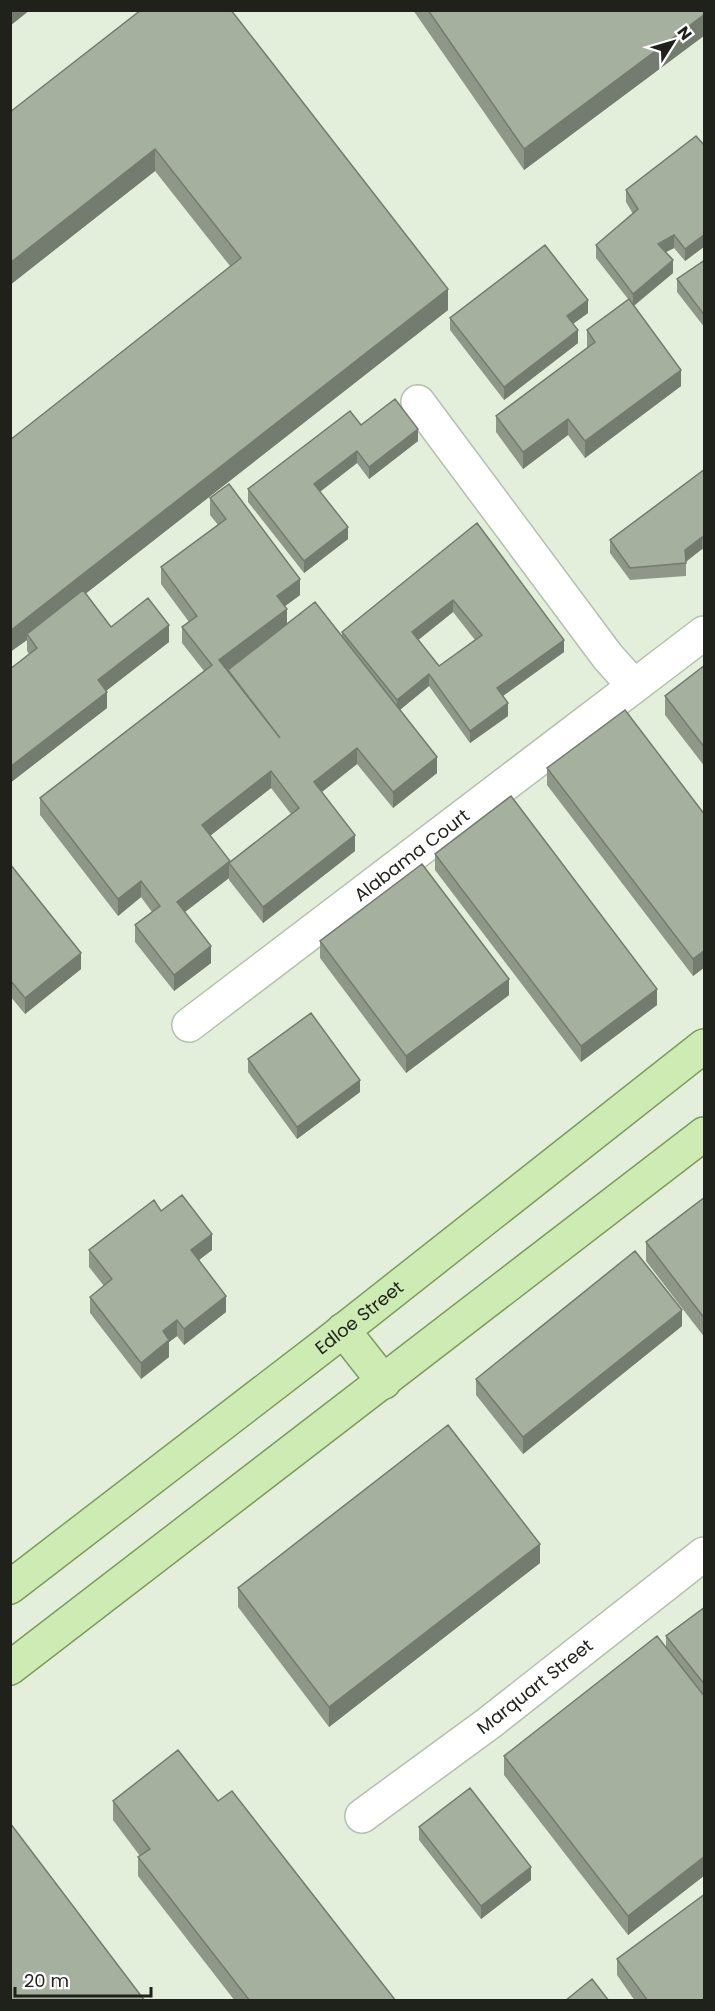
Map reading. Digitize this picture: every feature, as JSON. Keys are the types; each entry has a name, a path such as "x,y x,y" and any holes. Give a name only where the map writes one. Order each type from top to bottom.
{"main road":[{"name":"Edloe Street","path":"10,1587 344,1330 705,1046"},
{"path":"10,1668 705,1134"},
{"path":"344,1330 384,1382"}],"street":[{"path":"418,402 608,657 634,686"},
{"name":"Alabama Court","path":"189,1024 705,633"},
{"name":"Marquart Street","path":"362,1816 489,1724 705,1554"}],"building":[{"path":"141,10 231,10 448,289 10,631 10,440 241,258 155,149 10,263 10,112"},
{"path":"428,10 705,10 705,14 524,149"},
{"path":"696,136 705,146 705,234 685,249 674,235 658,244 673,260 633,294 596,245 638,209 626,190"},
{"path":"545,245 588,300 567,316 578,330 504,387 450,318"},
{"path":"705,260 705,316 677,279"},
{"path":"629,299 681,370 585,441 568,419 523,452 496,416 595,342 587,330"},
{"path":"395,399 418,429 369,467 357,451 314,484 348,527 304,561 248,489 350,411 361,425"},
{"path":"705,469 705,540 702,537 685,550 686,563 630,568 610,540"},
{"path":"229,484 300,579 277,596 287,609 219,660 280,738 228,670 315,602 437,757 393,792 357,748 314,782 355,835 263,907 229,863 299,808 271,771 202,825 230,861 177,902 211,946 174,975 135,925 160,906 141,881 118,899 40,798 212,665 182,627 197,616 161,567 226,519 210,498"},
{"path":"477,523 564,640 497,688 508,703 470,731 429,674 397,700 342,632","holes":["453,600 482,635 439,666 412,632"]},
{"path":"83,590 111,627 148,598 169,625 98,680 107,692 10,767 10,669 37,648 27,634"},
{"path":"705,665 705,748 665,696"},
{"path":"625,710 705,815 705,950 693,959 547,768"},
{"path":"511,796 657,989 581,1046 435,854"},
{"path":"10,864 81,953 25,998 10,980"},
{"path":"422,864 509,979 406,1056 320,941"},
{"path":"311,1013 360,1080 297,1127 248,1059"},
{"path":"182,1195 212,1234 191,1250 226,1296 184,1329 177,1320 163,1331 169,1340 141,1363 90,1297 112,1279 89,1250 154,1200 161,1211"},
{"path":"705,1197 705,1319 646,1242"},
{"path":"635,1251 682,1310 523,1437 476,1379"},
{"path":"448,1425 540,1544 329,1707 238,1588"},
{"path":"705,1607 705,1685 666,1636"},
{"path":"657,1636 705,1697 705,1856 628,1916 504,1756"},
{"path":"178,1750 218,1801 232,1791 396,2001 250,2001 138,1857 150,1849 113,1801"},
{"path":"470,1788 531,1867 481,1906 419,1827"},
{"path":"10,1823 145,2001 10,2001"},
{"path":"705,1894 705,2001 648,2001 617,1959"},
{"path":"592,1979 609,2001 565,2001"}]}
